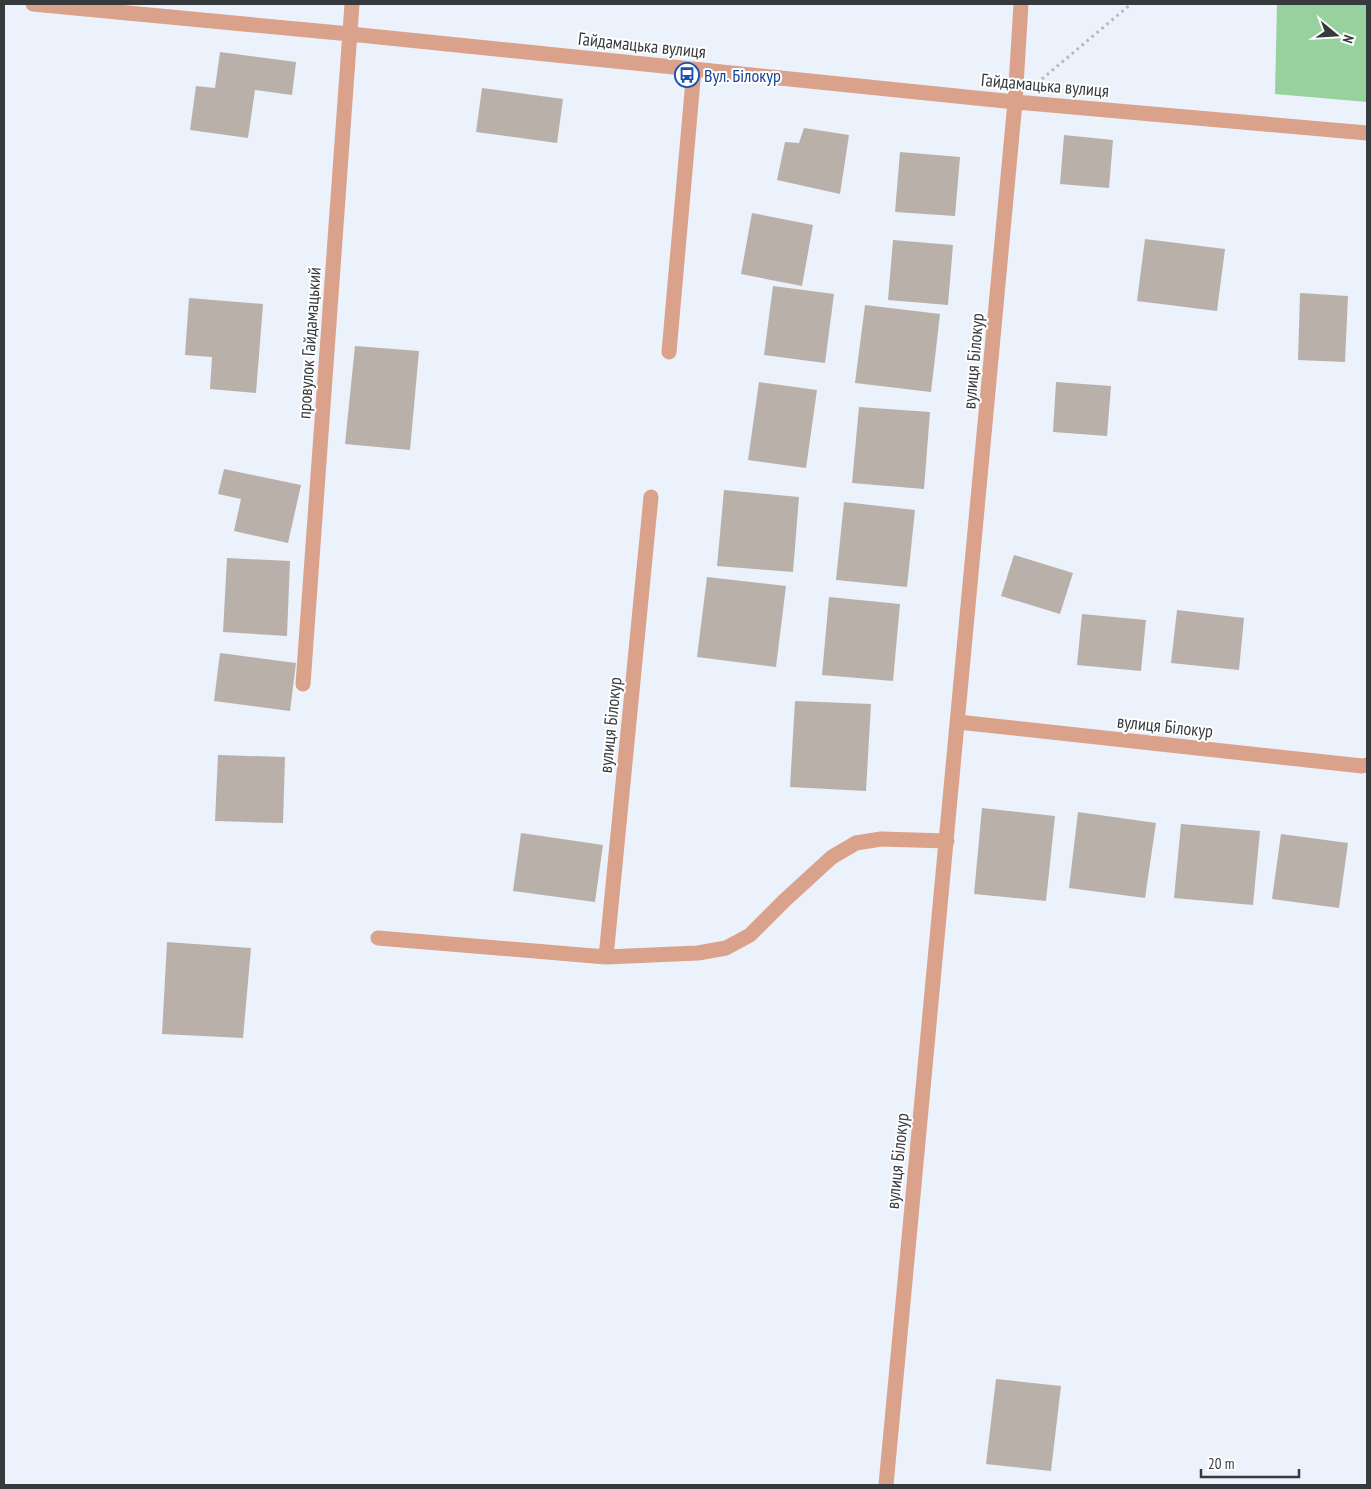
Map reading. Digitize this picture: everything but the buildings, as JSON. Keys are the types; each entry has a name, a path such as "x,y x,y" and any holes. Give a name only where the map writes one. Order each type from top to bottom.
{"street":[{"name":"Гайдамацька вулиця","path":"33,4 350,34 1015,102 1367,133"},
{"name":"провулок Гайдамацький","path":"303,684 352,4"},
{"name":"вулиця Білокур","path":"886,1485 1015,102 1022,4"},
{"path":"668,352 694,69"},
{"name":"вулиця Білокур","path":"606,957 651,497"},
{"name":"вулиця Білокур","path":"958,722 1352,765 1367,765"},
{"path":"378,938 606,957 698,954 726,948 750,935 832,856 856,843 881,839 947,841"}],"path":[{"path":"1015,102 1131,4"}],"green space":[{"path":"1277,4 1367,4 1367,102 1275,94"}],"place":[{"name":"Вул. Білокур","path":"687,75"}]}
